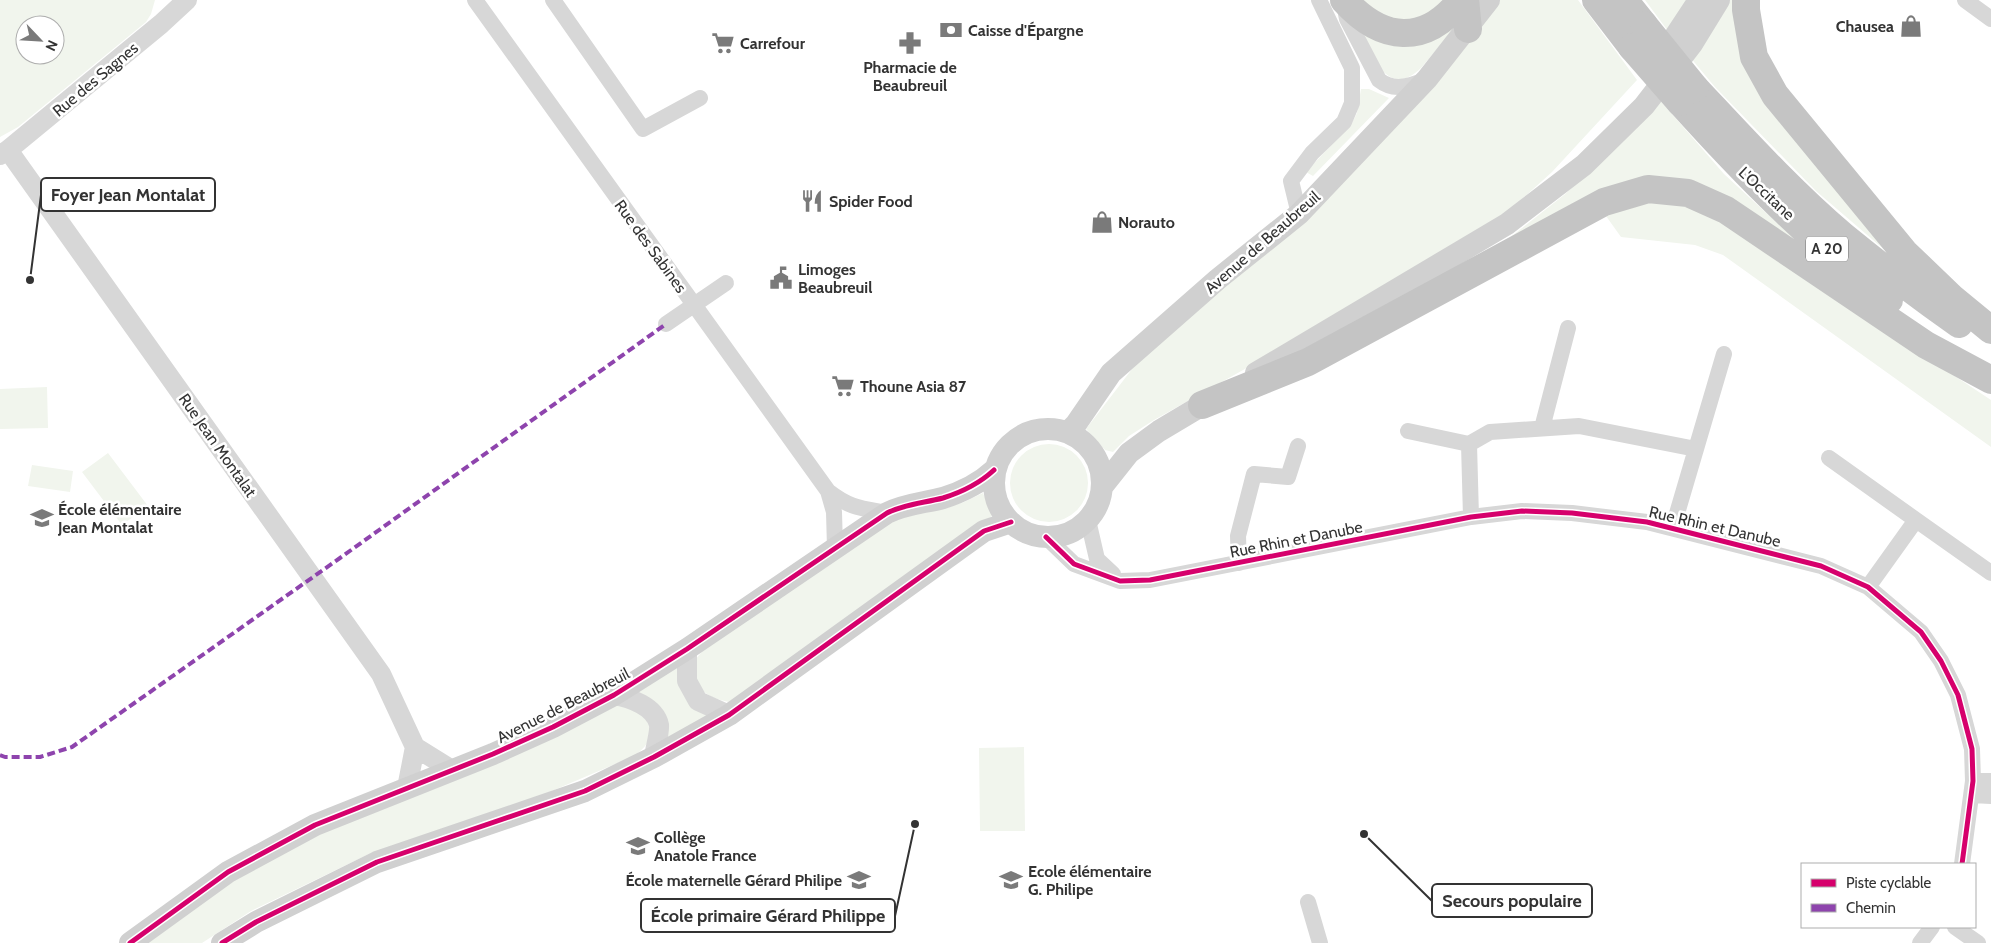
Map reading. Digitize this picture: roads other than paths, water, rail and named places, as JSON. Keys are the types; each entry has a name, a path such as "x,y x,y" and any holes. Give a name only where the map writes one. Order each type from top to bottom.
{"highway":[{"path":"1344,0 1364,19 1380,28 1402,34 1419,32 1443,19 1461,0"},
{"path":"1466,0 1468,29"},
{"name":"L'Occitane","path":"1596,0 1638,36 1687,95 1739,167 1828,250 1873,288 1991,375"},
{"name":"L'Occitane","path":"1624,0 1638,36"},
{"path":"1746,0 1754,56 1775,96 1904,252 1952,298 1991,330"},
{"name":"L'Occitane","path":"1687,95 1766,163 1842,235 1934,306 1991,346"},
{"path":"1202,405 1308,362 1604,202 1648,189 1688,193 1726,210 1926,345 1991,380"}],"main road":[{"name":"Avenue de Beaubreuil","path":"1068,432 1076,424 1112,373 1218,279 1299,214 1427,79 1489,0"},
{"name":"Avenue de Beaubreuil","path":"1506,224 1605,127 1637,91 1669,49 1699,0"},
{"name":"Avenue de Beaubreuil","path":"1102,487 1129,453 1159,431 1506,224 1584,165 1644,106 1692,44 1719,0"},
{"name":"Avenue de Beaubreuil","path":"130,943 228,872 315,825 499,752 614,695 687,649 887,513 905,506 944,498 984,480 994,470 1003,453 1016,439 1028,432 1048,428 1068,432 1080,438 1090,448 1098,460 1102,473 1102,487 1098,504 1088,520"},
{"path":"994,470 993,480 996,500 1010,522 1027,533 1046,537 1069,533 1088,520"},
{"path":"222,943 256,922 377,862 585,791 654,757 729,715 984,531 1010,522"}],"street":[{"name":"Rue des Sabines","path":"475,0 828,491 844,503 857,508 887,513"},
{"path":"553,0 643,129 700,98"},
{"path":"1299,214 1291,181 1312,153 1344,122 1352,103 1352,68 1319,0"},
{"path":"1344,0 1348,19 1379,80 1386,86 1404,88 1427,79"},
{"path":"1965,0 1991,19"},
{"name":"Rue des Sagnes","path":"4,153 180,3"},
{"name":"Rue Jean Montalat","path":"4,153 381,674 415,747"},
{"path":"666,324 726,283"},
{"path":"1542,428 1568,328"},
{"path":"1673,527 1724,354"},
{"path":"1408,431 1469,444 1490,432 1578,426 1696,449"},
{"path":"1469,444 1471,517"},
{"path":"1239,563 1238,536 1254,474 1288,477 1298,446"},
{"path":"1830,458 1991,573"},
{"name":"Rue des Sabines","path":"828,491 836,524 835,548"},
{"name":"Rue Rhin et Danube","path":"1046,537 1074,564 1120,581 1150,580 1471,517 1522,511 1572,513 1647,522 1673,527 1821,566 1868,587 1921,632 1941,661 1958,695 1972,749 1973,788 1962,863"},
{"path":"1088,520 1096,559 1120,581"},
{"path":"1868,587 1916,520"},
{"path":"687,649 687,681 698,701 729,715"},
{"name":"Avenue de Beaubreuil","path":"614,695 626,697 649,708 659,724 654,757"},
{"path":"407,788 415,747 452,770"},
{"path":"1973,788 1991,781"},
{"path":"1973,788 1991,796"},
{"path":"1308,902 1320,943"},
{"path":"1920,943 1931,928"},
{"path":"1956,928 1978,943"}],"place":[{"name":"Chausea","path":"1911,26"},
{"name":"Caisse d'Épargne","path":"951,30"},
{"name":"Carrefour","path":"723,43"},
{"name":"Pharmacie de Beaubreuil","path":"910,43"},
{"name":"Spider Food","path":"812,201"},
{"name":"Norauto","path":"1102,222"},
{"name":"Limoges Beaubreuil","path":"781,278"},
{"name":"Foyer Jean Montalat","path":"30,280"},
{"name":"Thoune Asia 87","path":"843,386"},
{"name":"École élémentaire Jean Montalat","path":"42,518"},
{"name":"École primaire Gérard Philippe","path":"915,824"},
{"name":"Secours populaire","path":"1364,834"},
{"name":"Collège Anatole France","path":"638,846"},
{"name":"École maternelle Gérard Philipe","path":"859,880"},
{"name":"Ecole élémentaire G. Philipe","path":"1011,880"}]}
